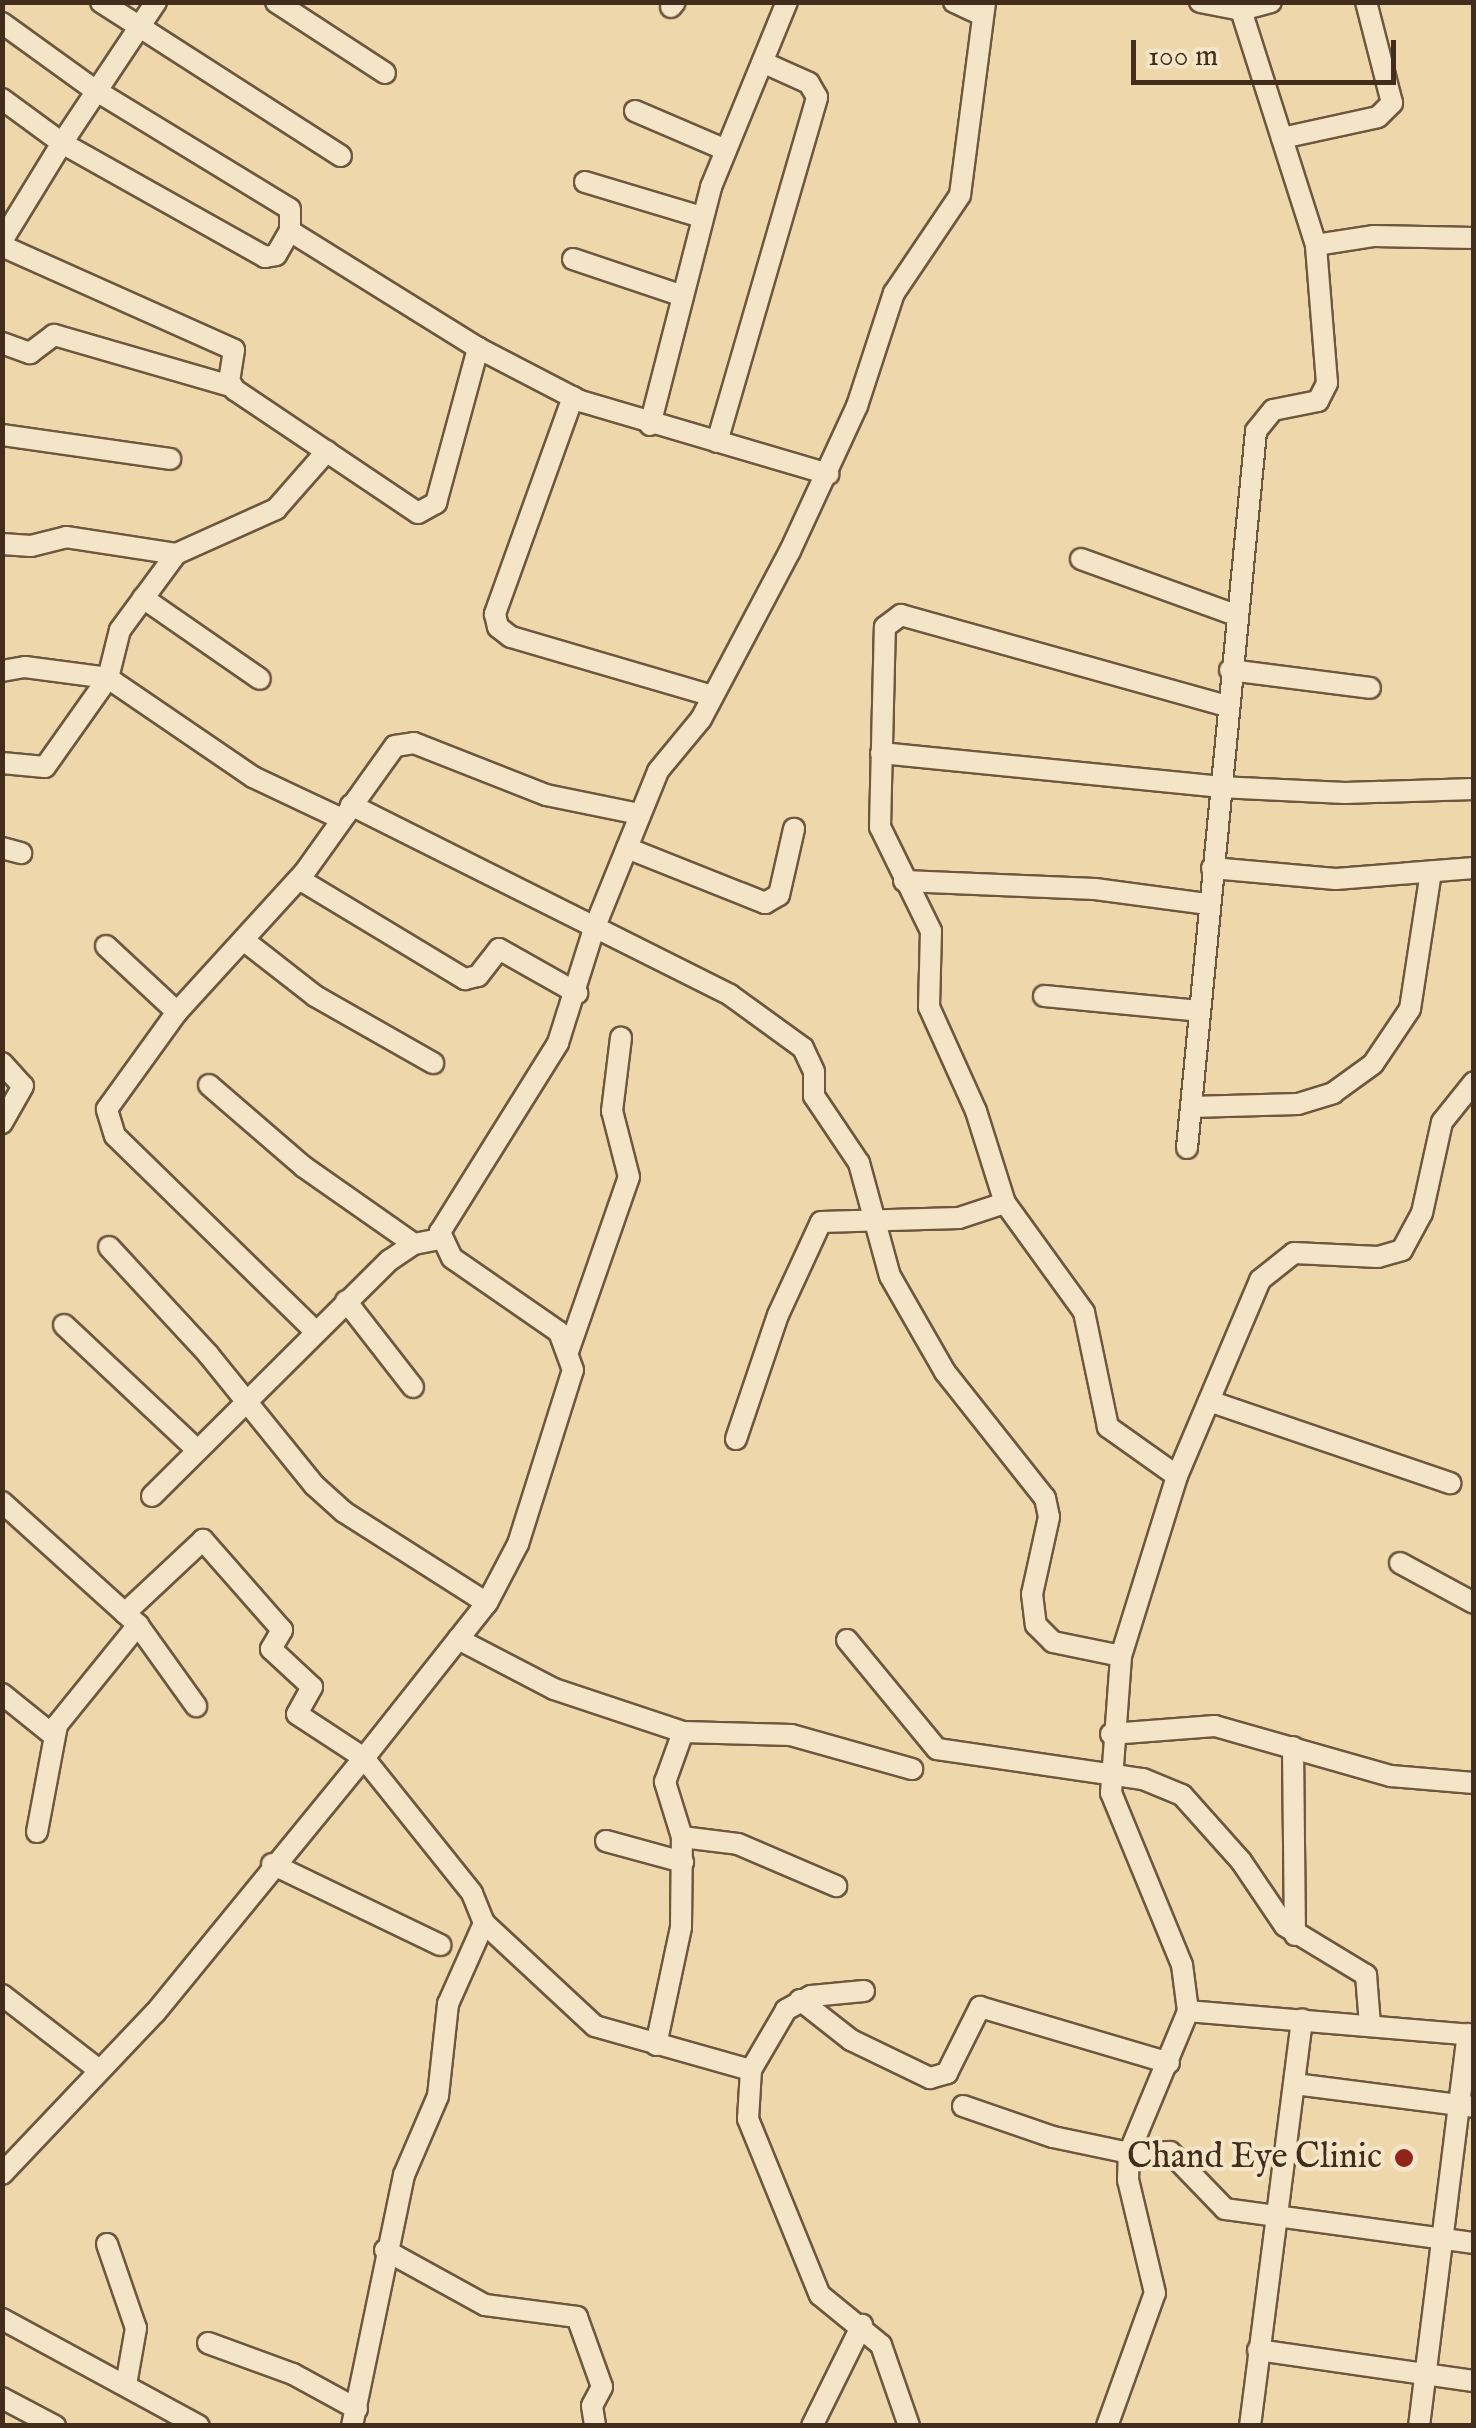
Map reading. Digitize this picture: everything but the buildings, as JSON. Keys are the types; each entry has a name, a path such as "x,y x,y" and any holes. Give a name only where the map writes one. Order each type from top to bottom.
{"street":[{"path":"101,2 341,156"},
{"path":"156,2 95,90 2,244 234,350 231,386"},
{"path":"276,2 384,73"},
{"path":"650,425 702,218 787,2"},
{"path":"152,1496 194,1448 346,1300 414,1244 439,1239 558,1043 577,994 594,929 658,771 713,696 828,474 894,293 960,195 970,149 982,8 954,2"},
{"path":"1200,2 1241,10 1271,2"},
{"path":"1282,138 1378,118 1392,103 1366,2"},
{"path":"1187,1148 1230,670 1256,432 1273,410 1318,401 1327,384 1316,245 1241,10"},
{"path":"2,22 95,90 290,209 290,231 276,255 265,257 62,143 2,99"},
{"path":"717,442 816,97 809,83 762,62"},
{"path":"635,111 726,150"},
{"path":"585,182 702,218"},
{"path":"290,231 478,348 572,397 650,425 828,474"},
{"path":"1316,245 1374,236 1474,238"},
{"path":"573,259 683,296"},
{"path":"2,343 30,354 54,334 231,386 409,510 430,510 478,348"},
{"path":"572,397 495,614 498,627 510,637 713,696"},
{"path":"2,435 170,459"},
{"path":"2,764 45,767 108,678 120,630 176,554 276,509 327,451"},
{"path":"2,544 31,546 66,538 176,554"},
{"path":"1081,558 1236,615"},
{"path":"143,598 260,679"},
{"path":"1177,1476 1112,1434 1084,1312 1004,1204 976,1111 929,1007 934,944 880,828 884,627 901,615 1227,706"},
{"path":"2,671 25,668 108,678 253,777 346,812 730,995 803,1048 814,1072 814,1096 851,1146 878,1220 886,1268 945,1372 1045,1498 1049,1517 1032,1594 1036,1625 1053,1642 1120,1656"},
{"path":"1230,670 1370,688"},
{"path":"315,1331 109,1126 107,1109 177,1012 246,942 299,879 387,753 406,743 546,795 639,814"},
{"path":"882,753 1219,787 1344,794 1474,789"},
{"path":"626,848 766,903 780,895 794,829"},
{"path":"1212,868 1312,879 1474,868"},
{"path":"1191,1107 1298,1104 1333,1092 1373,1064 1410,1009 1431,872"},
{"path":"299,879 465,979 478,976 499,949 577,994"},
{"path":"904,881 1096,889 1208,904"},
{"path":"246,942 315,996 433,1063"},
{"path":"106,946 177,1012"},
{"path":"1044,996 1199,1011"},
{"path":"569,1348 629,1176 612,1110 621,1038"},
{"path":"2,1064 23,1086 2,1123"},
{"path":"1107,2426 1155,2294 1128,2180 1129,2153 1188,2011 1182,1965 1115,1807 1108,1772 1120,1656 1177,1476 1260,1280 1282,1257 1306,1251 1378,1257 1402,1250 1422,1213 1442,1122 1474,1082"},
{"path":"209,1085 304,1166 414,1244"},
{"path":"736,1440 814,1230 835,1220 974,1216 1004,1204"},
{"path":"2,2174 156,2014 272,1864 364,1758 487,1603 518,1544 573,1370 569,1348 559,1332 452,1258 439,1239"},
{"path":"109,1248 344,1512 487,1603"},
{"path":"346,1300 413,1387"},
{"path":"64,1324 194,1448"},
{"path":"1209,1401 1450,1483"},
{"path":"2,1502 132,1619 196,1706"},
{"path":"37,1832 54,1736 132,1619 203,1540 282,1630 271,1649 312,1688 297,1714 364,1758 472,1893 484,1924 578,2015 612,2035 751,2070"},
{"path":"1400,1563 1474,1603"},
{"path":"458,1638 554,1690 683,1732 791,1734 912,1768"},
{"path":"846,1640 937,1749 1108,1772 1161,1785 1194,1804 1295,1935 1366,1975 1370,2026"},
{"path":"2,1694 54,1736"},
{"path":"1111,1734 1215,1726 1390,1776 1474,1783"},
{"path":"656,2045 678,1958 682,1837 665,1782 683,1732"},
{"path":"1293,1747 1295,1935"},
{"path":"682,1837 738,1844 836,1886"},
{"path":"606,1841 682,1862"},
{"path":"272,1864 440,1944"},
{"path":"208,2344 308,2381 355,2417 385,2250 410,2155 438,2096 448,2004 484,1924"},
{"path":"864,1991 800,2000 775,2024 751,2070 748,2119 756,2149 820,2295 862,2325 885,2352 909,2426"},
{"path":"2,1995 99,2070"},
{"path":"800,2000 863,2047 930,2078 947,2073 980,2007 1169,2064"},
{"path":"1188,2011 1471,2035 1465,2105 1438,2240 1419,2426"},
{"path":"1250,2426 1302,2020"},
{"path":"1295,2084 1465,2105"},
{"path":"963,2106 1053,2138 1129,2153 1170,2152 1216,2205 1274,2219 1474,2243"},
{"path":"107,2244 135,2317 126,2385"},
{"path":"385,2250 485,2305 576,2317 602,2388 592,2406 595,2426"},
{"path":"2,2319 199,2426"},
{"path":"812,2426 862,2325"},
{"path":"1258,2350 1474,2382"},
{"path":"2,2398 54,2426"}],"place":[{"name":"Chand Eye Clinic","path":"1404,2158"}]}
